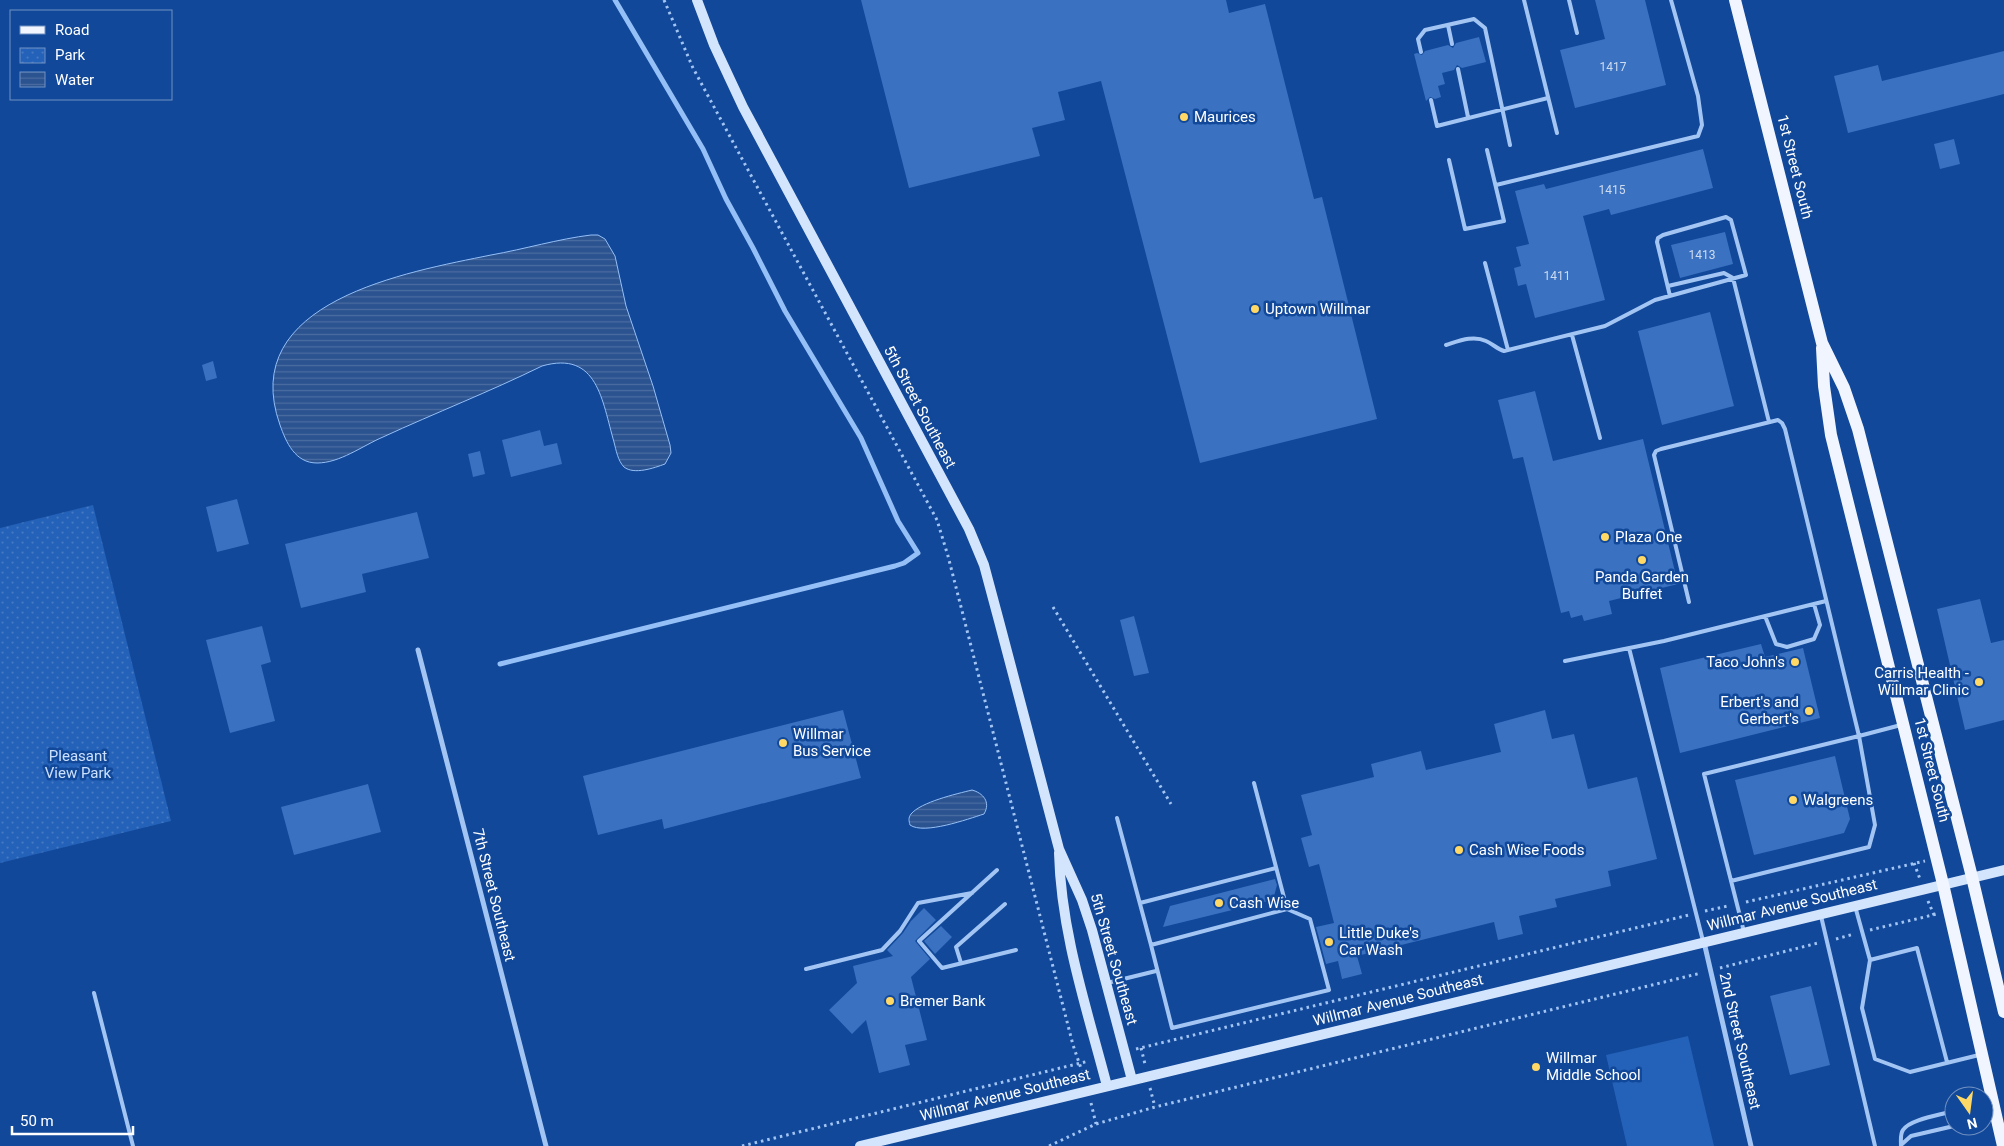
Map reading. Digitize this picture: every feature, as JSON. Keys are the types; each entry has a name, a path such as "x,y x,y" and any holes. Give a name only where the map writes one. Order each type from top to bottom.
{"main road":[{"name":"1st Street South","path":"1736,0 1822,343 1824,386 1831,434 1950,911 2003,1146"},
{"name":"1st Street South","path":"1822,343 1844,388 1858,429 1972,877 2004,1012"}],"street":[{"name":"5th Street Southeast","path":"697,0 717,52 743,107 977,546 999,620 1059,850 1082,900 1092,930 1132,1080"},
{"name":"7th Street Southeast","path":"418,650 546,1146"},
{"name":"5th Street Southeast","path":"1059,850 1064,920 1107,1086"},
{"name":"Willmar Avenue Southeast","path":"860,1146 2004,870"},
{"name":"2nd Street Southeast","path":"1704,942 1751,1146"}],"lane":[{"path":"1524,0 1557,133"},
{"path":"1569,0 1577,33"},
{"path":"1496,185 1698,136 1702,125 1698,96 1671,0"},
{"path":"1421,52 1418,39 1425,30 1474,19 1485,28 1510,144"},
{"path":"1448,25 1452,44"},
{"path":"1458,70 1468,117"},
{"path":"1431,100 1437,126 1548,98"},
{"path":"1449,160 1465,229 1504,221 1487,150"},
{"path":"1446,344 1477,338 1487,341 1497,349 1508,350 1605,326 1655,300 1670,296 1733,278 1746,275 1731,220 1726,217 1663,234 1658,238 1670,296"},
{"path":"1485,263 1508,350"},
{"path":"1668,286 1724,273 1733,278 1769,422"},
{"path":"1572,335 1600,438"},
{"path":"1689,602 1654,455 1656,451 1769,422 1778,420 1782,422 1859,736 1875,825 1869,847 1731,880"},
{"path":"1565,661 1629,648 1826,601"},
{"path":"1765,616 1776,644 1787,646 1814,639 1820,626 1814,604"},
{"path":"1629,648 1704,942"},
{"path":"1744,932 1704,774 1904,725"},
{"path":"1254,783 1287,909"},
{"path":"1117,818 1172,1028 1329,990 1310,919 1287,909 1151,944"},
{"path":"1140,902 1276,868"},
{"path":"996,870 919,942 942,968 1016,950"},
{"path":"806,969 882,950 900,931 918,903 972,893"},
{"path":"961,963 956,947 1005,904"},
{"path":"1854,905 1870,960 1862,1008 1875,1059 1910,1072 1982,1054"},
{"path":"1820,914 1875,1146"},
{"path":"1870,960 1917,948 1947,1062"},
{"path":"1106,983 1156,971"},
{"path":"94,993 133,1146"},
{"path":"1901,1146 1903,1129 1913,1122 1944,1113"},
{"path":"1901,1146 1912,1136 1944,1128"}],"path":[{"path":"664,0 677,34 694,68 937,520 948,556 1073,1045 1088,1090 1096,1124"},
{"path":"1053,607 1171,804"},
{"path":"1125,1052 1914,863"},
{"path":"1049,1146 1096,1124 1154,1107 1950,911"},
{"path":"742,1146 1100,1058"}],"green space":[{"name":"Pleasant View Park","path":"93,505 171,821 0,863 0,528"},
{"path":"1688,1036 1714,1146 1627,1146 1606,1055"}],"water":[{"path":"598,235 605,239 615,256 626,306 653,386 670,445 671,453 665,464 638,471 624,467 620,462 601,396 594,383 586,372 575,365 561,363 542,366 334,460 317,463 309,462 292,450 280,425 273,383 283,349 306,321 338,300 376,284 417,271"},
{"path":"972,790 979,793 985,799 987,806 984,814 935,827 917,828 910,825 909,818 911,814 922,806"}],"building":[{"name":"Uptown Willmar","path":"861,0 1226,0 1229,13 1265,4 1314,199 1322,197 1377,419 1200,463 1101,81 1058,92 1065,120 1032,128 1040,156 909,188"},
{"path":"1595,0 1645,0 1666,85 1575,108 1560,50 1605,39"},
{"path":"1479,37 1486,62 1462,68 1457,65 1454,70 1442,73 1445,84 1438,86 1441,97 1435,99 1430,97 1426,101 1414,54 1422,55 1425,51 1448,45 1453,48 1456,43"},
{"path":"2004,51 2004,94 1848,133 1834,76 1878,65 1882,81"},
{"path":"1954,139 1960,164 1940,169 1934,144"},
{"path":"1703,149 1713,188 1611,215 1609,209 1583,216 1605,300 1535,318 1526,284 1518,286 1514,268 1521,266 1516,247 1529,244 1515,191 1544,184 1546,189"},
{"path":"1725,232 1733,264 1680,278 1671,245"},
{"path":"1710,312 1734,406 1662,425 1638,331"},
{"path":"213,361 217,378 206,381 202,365"},
{"name":"Plaza One","path":"1535,391 1553,461 1643,439 1678,584 1609,601 1612,614 1584,621 1582,615 1571,618 1569,611 1561,613 1523,457 1513,459 1498,400"},
{"path":"540,430 544,446 557,443 562,464 511,477 502,440"},
{"path":"480,451 485,474 473,477 468,454"},
{"path":"237,499 249,544 217,552 206,507"},
{"path":"417,512 429,558 362,574 366,592 301,608 285,544"},
{"name":"Carris Health - Willmar Clinic","path":"1980,599 1991,643 2004,640 2004,720 1965,730 1937,609"},
{"path":"1134,616 1149,673 1134,676 1120,620"},
{"path":"262,626 271,662 261,665 275,721 230,733 206,640"},
{"path":"1761,644 1765,657 1803,648 1820,718 1680,753 1660,668"},
{"name":"Willmar Bus Service","path":"843,710 861,778 664,829 662,819 598,835 583,776"},
{"name":"Cash Wise Foods","path":"1545,710 1552,739 1574,734 1588,789 1637,777 1657,859 1608,871 1611,886 1555,899 1557,907 1519,916 1523,934 1498,940 1494,922 1357,956 1362,974 1342,979 1338,961 1326,964 1316,927 1334,923 1319,864 1309,867 1301,838 1312,835 1301,795 1374,777 1371,764 1421,751 1426,770 1501,752 1494,724"},
{"name":"Walgreens","path":"1835,756 1850,819 1844,833 1754,855 1735,780"},
{"path":"368,784 381,832 294,855 281,807"},
{"path":"1275,879 1277,885 1273,900 1163,927 1170,906"},
{"path":"924,908 936,920 915,941 930,959 911,977 927,1040 905,1045 910,1065 879,1073 866,1020 852,1034 829,1010 857,983 853,966 893,956 887,950"},
{"path":"941,926 952,937 935,954 924,941"},
{"path":"1811,986 1830,1065 1790,1075 1770,996"}],"waterway":[{"path":"500,664 895,566 904,563 918,553 898,521 861,438 785,311 726,199 703,149 615,0"}],"place":[{"name":"Maurices","path":"1184,117"},
{"name":"Uptown Willmar","path":"1255,309"},
{"name":"Plaza One","path":"1605,537"},
{"name":"Panda Garden Buffet","path":"1642,560"},
{"name":"Taco John's","path":"1795,662"},
{"name":"Carris Health - Willmar Clinic","path":"1979,682"},
{"name":"Erbert's and Gerbert's","path":"1809,711"},
{"name":"Willmar Bus Service","path":"783,743"},
{"name":"Walgreens","path":"1793,800"},
{"name":"Cash Wise Foods","path":"1459,850"},
{"name":"Cash Wise","path":"1219,903"},
{"name":"Little Duke's Car Wash","path":"1329,942"},
{"name":"Bremer Bank","path":"890,1001"},
{"name":"Willmar Middle School","path":"1536,1067"}]}
